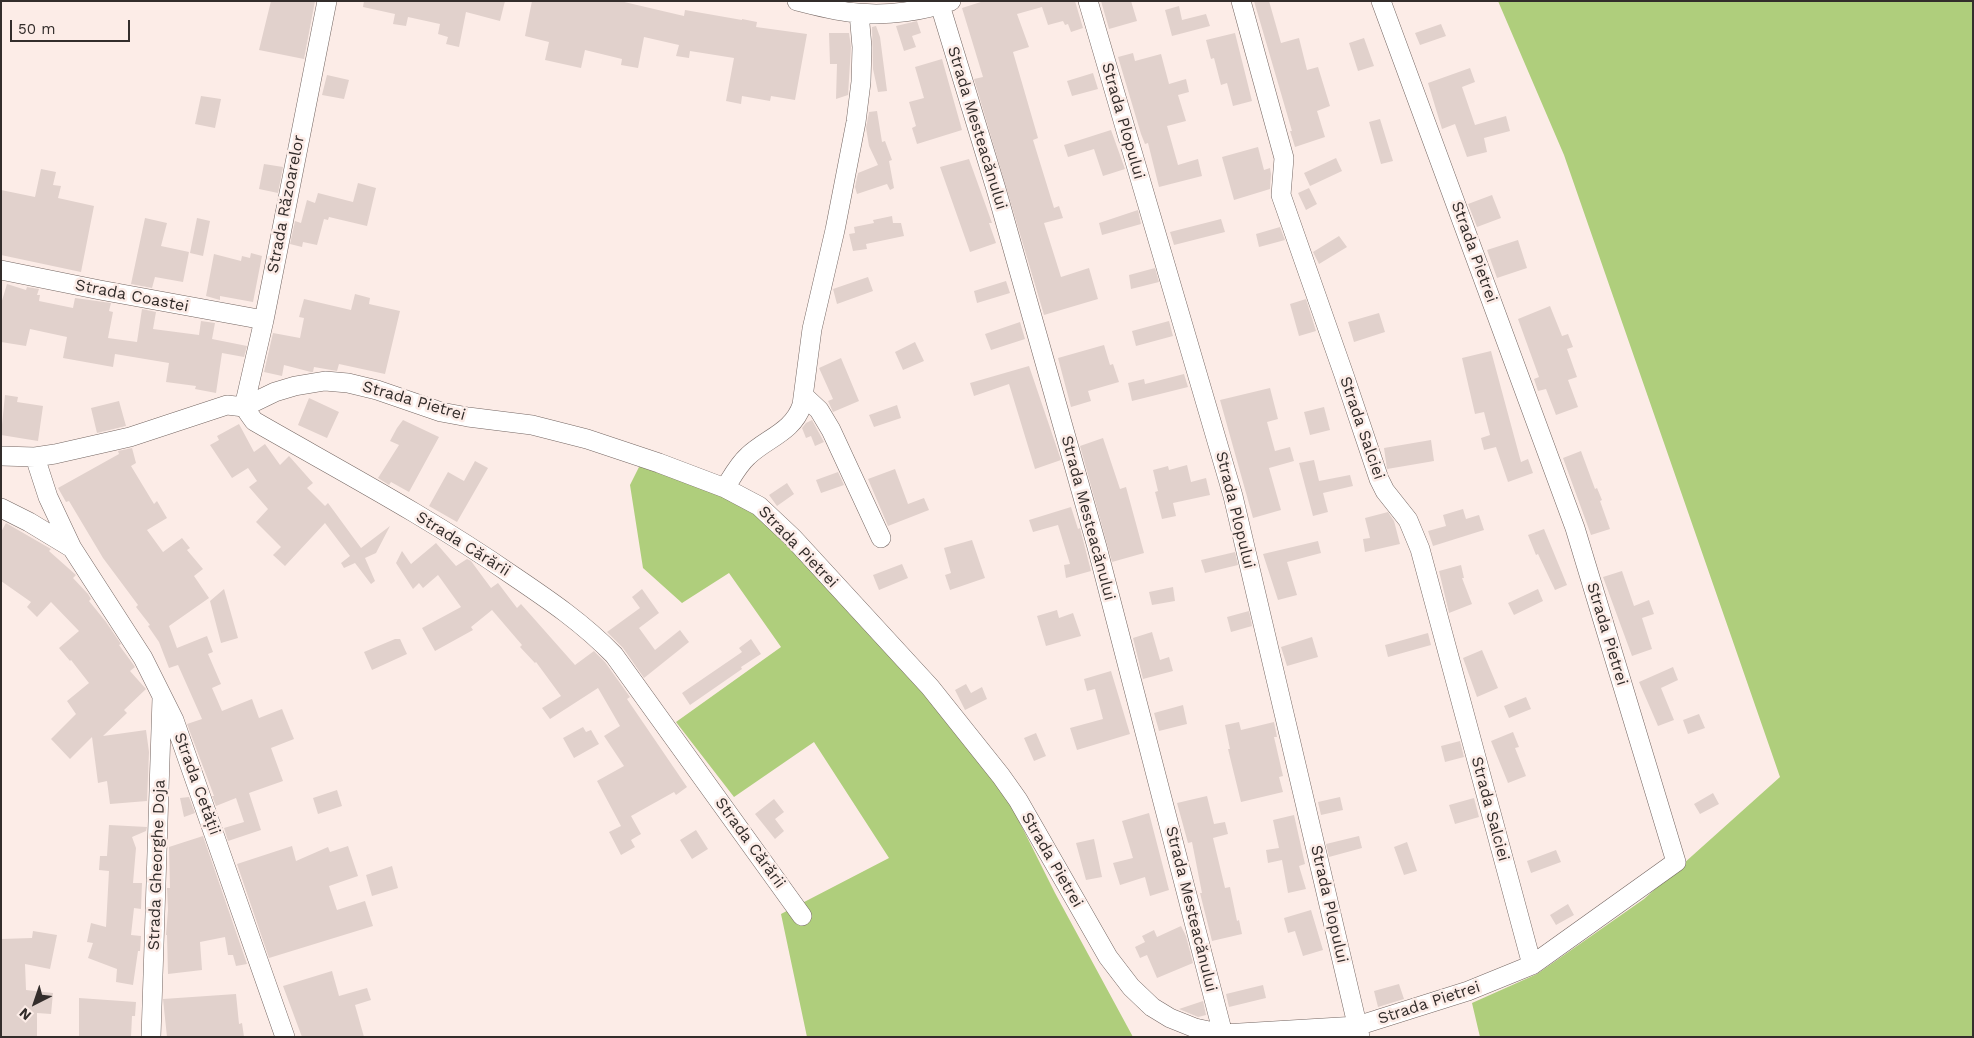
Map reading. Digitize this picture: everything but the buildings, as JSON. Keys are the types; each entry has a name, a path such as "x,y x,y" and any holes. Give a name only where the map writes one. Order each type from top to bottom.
{"street":[{"name":"Strada Răzoarelor","path":"244,407 264,320 327,1"},
{"path":"797,1 858,13 898,12 945,3"},
{"name":"Strada Plopului","path":"1088,1 1233,496 1358,1031"},
{"name":"Strada Salciei","path":"1241,1 1284,158 1281,195 1379,479 1385,491 1408,520 1420,549 1532,965"},
{"name":"Strada Pietrei","path":"244,407 275,392 295,386 325,381 348,383 377,390 441,412 532,425 560,431 659,463 748,498 772,516 930,687 996,769 1018,800 1108,957 1131,987 1152,1007 1170,1018 1195,1028 1223,1034 1358,1031 1468,992 1532,965 1676,862 1575,528 1382,1"},
{"name":"Strada Mesteacănului","path":"945,3 1097,547 1223,1034"},
{"path":"726,488 736,470 750,454 782,433 799,414 804,396 812,329 835,230 856,122 861,82 862,47 858,13"},
{"name":"Strada Coastei","path":"1,270 264,320"},
{"path":"804,396 819,410 831,430 880,538"},
{"path":"1,456 35,457 130,436 227,405 244,407"},
{"name":"Strada Cărării","path":"244,407 254,421 467,544 572,615 594,634 614,655 802,916"},
{"name":"Strada Cetății","path":"35,457 48,497 72,548 143,658 174,720 285,1037"},
{"name":"Strada Cetății","path":"1,508 29,522 72,548"},
{"name":"Strada Gheorghe Doja","path":"151,1037 162,693"}],"green space":[{"path":"1498,1 1973,1 1973,1037 1480,1037 1472,1003 1537,974 1644,899 1780,777 1564,155"},
{"path":"640,465 725,495 763,515 920,686 1005,793 1055,893 1133,1037 807,1037 781,914 889,858 814,742 734,797 676,722 781,647 729,573 682,603 643,568 630,485"}]}
